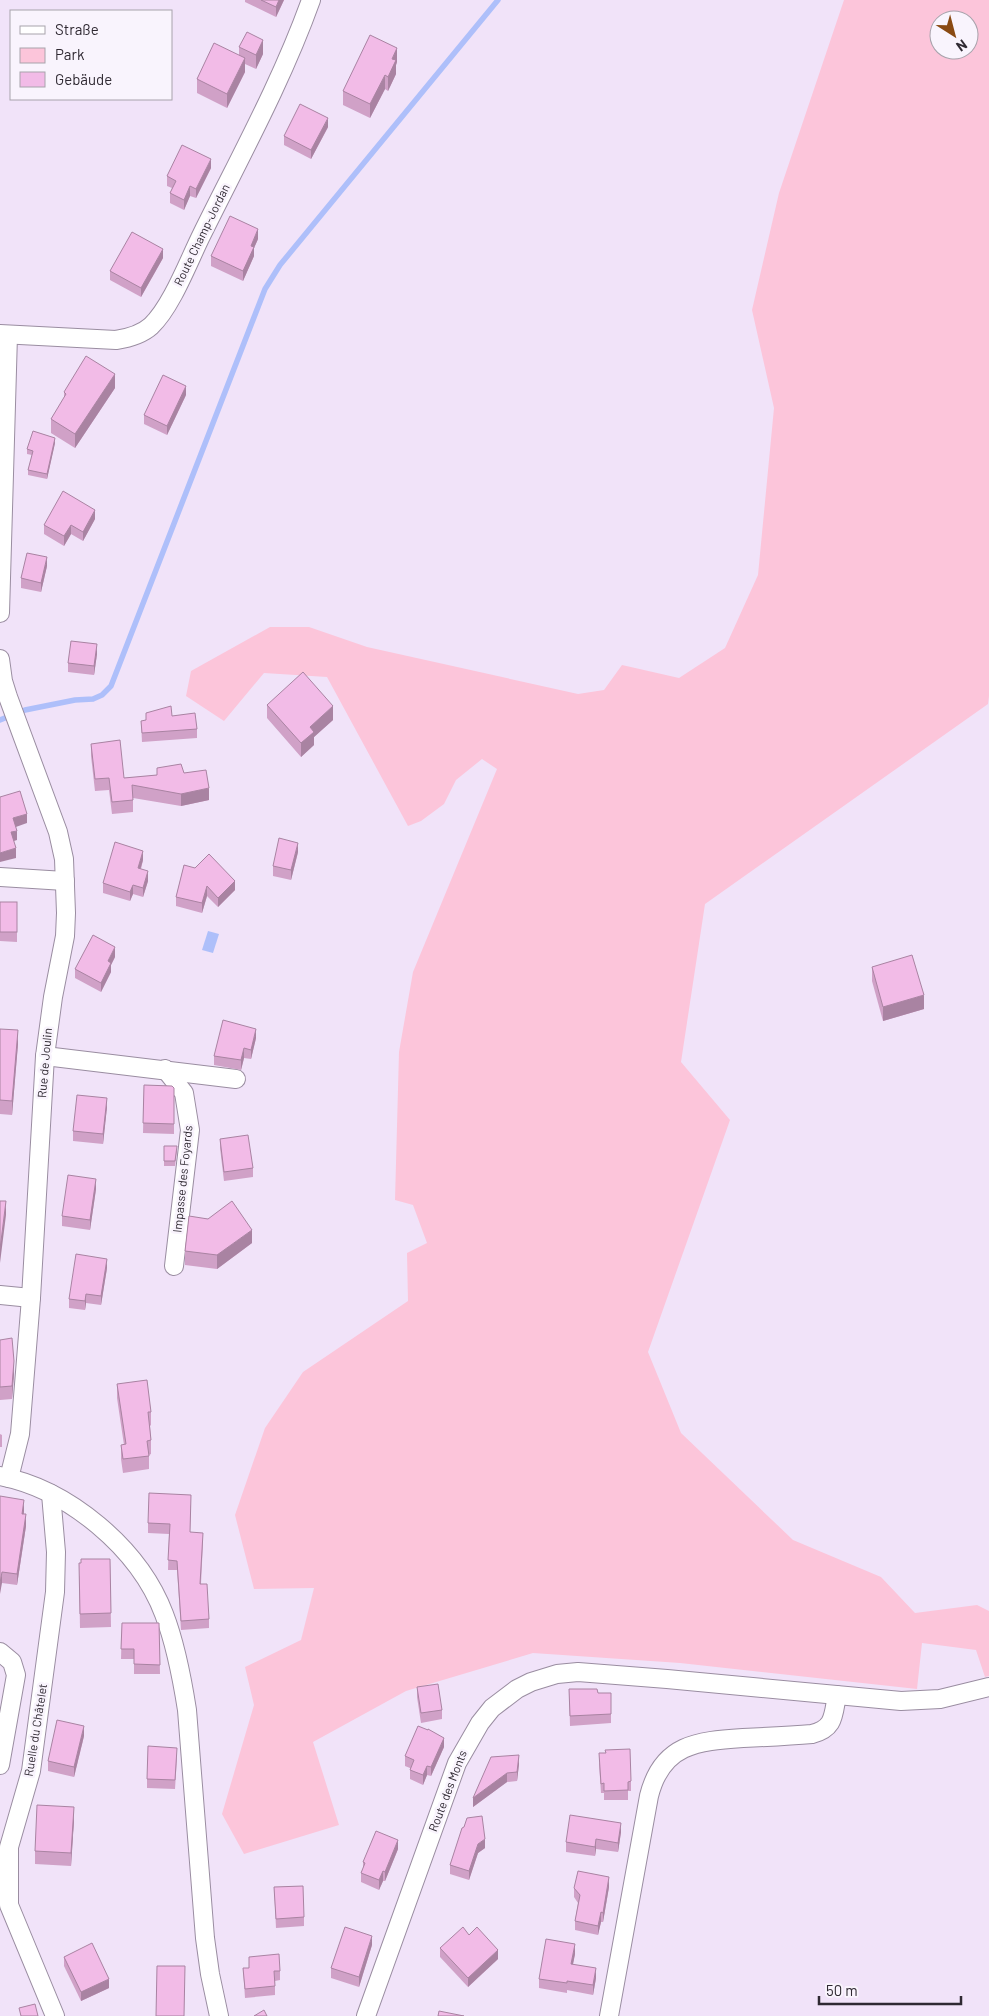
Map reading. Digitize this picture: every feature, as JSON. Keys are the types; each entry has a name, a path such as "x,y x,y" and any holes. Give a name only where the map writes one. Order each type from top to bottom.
{"street":[{"name":"Route Champ-Jordan","path":"4,335 116,340 129,338 150,327 169,302 224,191 289,58 311,0"},
{"path":"0,613 4,335"},
{"name":"Rue de Joulin","path":"0,659 3,681 58,832 64,859 65,881 65,936 53,997 45,1056 31,1298 20,1434 4,1477"},
{"path":"0,877 65,881"},
{"path":"45,1056 236,1079"},
{"name":"Impasse des Foyards","path":"165,1069 184,1093 190,1130 174,1266"},
{"path":"0,1295 31,1298"},
{"path":"4,1477 24,1482 52,1494 86,1514 129,1558 148,1582 157,1598 174,1642 187,1710 205,1938 219,2016"},
{"name":"Ruelle du Châtelet","path":"52,1494 56,1552 55,1592 31,1771 9,1847 9,1905 55,2016"},
{"path":"0,1652 12,1662 16,1675 0,1765"},
{"name":"Route des Monts","path":"366,2016 457,1763 480,1723 506,1696 524,1685 557,1674 578,1672 921,1701 960,1696 989,1687"},
{"path":"609,2016 649,1796 655,1778 664,1763 678,1750 710,1740 820,1732 826,1729 832,1720 837,1695"}],"green space":[{"path":"844,0 989,0 988,704 705,904 681,1062 730,1120 648,1352 681,1433 793,1540 881,1577 915,1613 977,1605 989,1611 989,1676 985,1677 976,1650 922,1643 917,1689 680,1663 533,1653 406,1691 313,1742 339,1825 244,1854 222,1814 254,1705 245,1667 301,1640 314,1588 254,1589 235,1515 265,1428 303,1372 408,1301 407,1253 427,1243 413,1205 395,1200 399,1052 413,972 497,769 482,759 456,780 444,804 421,821 408,826 327,677 264,673 224,721 186,696 191,671 270,627 309,627 367,647 578,694 604,690 622,665 679,678 725,648 758,575 774,408 752,310 779,193"}],"water":[{"path":"208,931 219,934 213,953 202,950"}],"building":[{"path":"261,0 279,0 276,7"},
{"path":"247,32 263,40 256,55 239,47"},
{"path":"370,35 397,48 392,59 396,60 388,77 385,75 370,104 343,91"},
{"path":"214,43 245,58 227,94 197,79"},
{"path":"300,104 328,118 311,150 284,136"},
{"path":"182,145 211,159 196,189 190,186 184,200 170,193 176,181 167,176"},
{"path":"230,216 258,229 251,246 254,247 243,271 211,256"},
{"path":"132,232 163,249 141,288 110,271"},
{"path":"86,356 115,374 75,434 51,419 66,394 64,392"},
{"path":"163,375 186,386 167,426 144,415"},
{"path":"33,431 55,438 47,474 28,470 33,451 27,449"},
{"path":"63,491 95,510 83,532 71,525 64,536 44,525"},
{"path":"27,553 47,557 41,583 21,578"},
{"path":"71,641 97,644 94,666 68,663"},
{"path":"303,672 333,706 310,727 314,732 301,743 267,705"},
{"path":"171,706 172,716 195,713 197,729 142,733 141,721 146,720 146,713"},
{"path":"120,740 124,778 157,775 157,768 181,764 184,773 206,770 209,788 181,794 132,785 133,800 112,802 109,778 95,779 91,744"},
{"path":"20,791 27,814 13,818 17,831 11,832 16,848 0,853 0,797"},
{"path":"279,838 298,843 291,870 273,866"},
{"path":"115,842 143,851 138,868 148,871 143,888 133,885 130,892 103,883"},
{"path":"209,854 235,881 218,898 207,886 202,903 176,897 184,865 195,868"},
{"path":"0,902 17,902 17,932 0,932"},
{"path":"93,935 115,947 108,961 111,963 101,983 75,969"},
{"path":"912,955 924,995 883,1007 872,967"},
{"path":"223,1020 256,1029 251,1050 244,1048 241,1060 214,1056"},
{"path":"0,1029 18,1030 12,1101 0,1100"},
{"path":"144,1085 172,1086 174,1088 174,1124 143,1123"},
{"path":"77,1095 107,1098 103,1134 73,1131"},
{"path":"248,1135 253,1168 224,1172 220,1139"},
{"path":"164,1146 177,1146 175,1161 164,1161"},
{"path":"68,1175 96,1179 90,1220 62,1216"},
{"path":"0,1201 6,1201 0,1249"},
{"path":"232,1201 252,1230 217,1255 185,1251 189,1216 208,1219"},
{"path":"76,1254 107,1259 101,1296 86,1294 85,1301 69,1299"},
{"path":"12,1338 14,1361 12,1386 0,1387 0,1340"},
{"path":"147,1380 151,1412 148,1412 151,1440 147,1441 149,1456 123,1459 121,1445 126,1444 117,1384"},
{"path":"149,1493 191,1495 190,1532 203,1533 200,1584 207,1584 209,1619 181,1621 177,1561 168,1560 170,1524 148,1523"},
{"path":"0,1496 24,1500 22,1514 26,1514 17,1574 2,1572 0,1583"},
{"path":"81,1559 110,1559 111,1613 80,1614 79,1563 81,1563"},
{"path":"122,1623 159,1623 160,1665 134,1664 134,1649 121,1649"},
{"path":"438,1684 442,1710 421,1713 417,1687"},
{"path":"569,1689 597,1689 598,1693 611,1693 611,1714 570,1716"},
{"path":"57,1720 84,1726 74,1767 48,1761"},
{"path":"418,1726 444,1738 431,1767 427,1766 423,1775 410,1770 414,1760 405,1756"},
{"path":"148,1746 177,1748 175,1780 147,1779"},
{"path":"630,1749 631,1781 628,1782 628,1790 604,1791 604,1783 601,1784 599,1753 606,1753 605,1750"},
{"path":"519,1755 517,1772 507,1773 473,1798 491,1757"},
{"path":"37,1805 74,1807 71,1853 35,1851"},
{"path":"570,1815 621,1823 618,1843 596,1839 595,1847 566,1842"},
{"path":"482,1816 485,1839 478,1844 469,1871 450,1865 467,1818"},
{"path":"376,1831 398,1840 385,1872 383,1871 379,1880 361,1873 365,1863 363,1862"},
{"path":"578,1871 609,1877 603,1913 601,1912 598,1926 575,1921 580,1895 574,1888"},
{"path":"303,1886 304,1917 276,1919 274,1887"},
{"path":"345,1927 372,1936 359,1977 331,1968"},
{"path":"463,1927 469,1935 477,1927 498,1950 468,1978 440,1948"},
{"path":"546,1939 575,1944 571,1964 596,1968 593,1985 539,1979"},
{"path":"92,1943 109,1979 81,1992 64,1957"},
{"path":"279,1954 280,1971 274,1971 275,1986 245,1989 243,1968 249,1968 249,1957"},
{"path":"157,1966 185,1966 184,2016 156,2016"},
{"path":"35,2004 38,2016 21,2016 19,2008"},
{"path":"264,2010 267,2016 254,2016"},
{"path":"439,2011 464,2016 438,2016"}],"waterway":[{"path":"0,720 25,710 75,700 93,699 102,695 111,686 265,289 280,265 498,0"}]}
